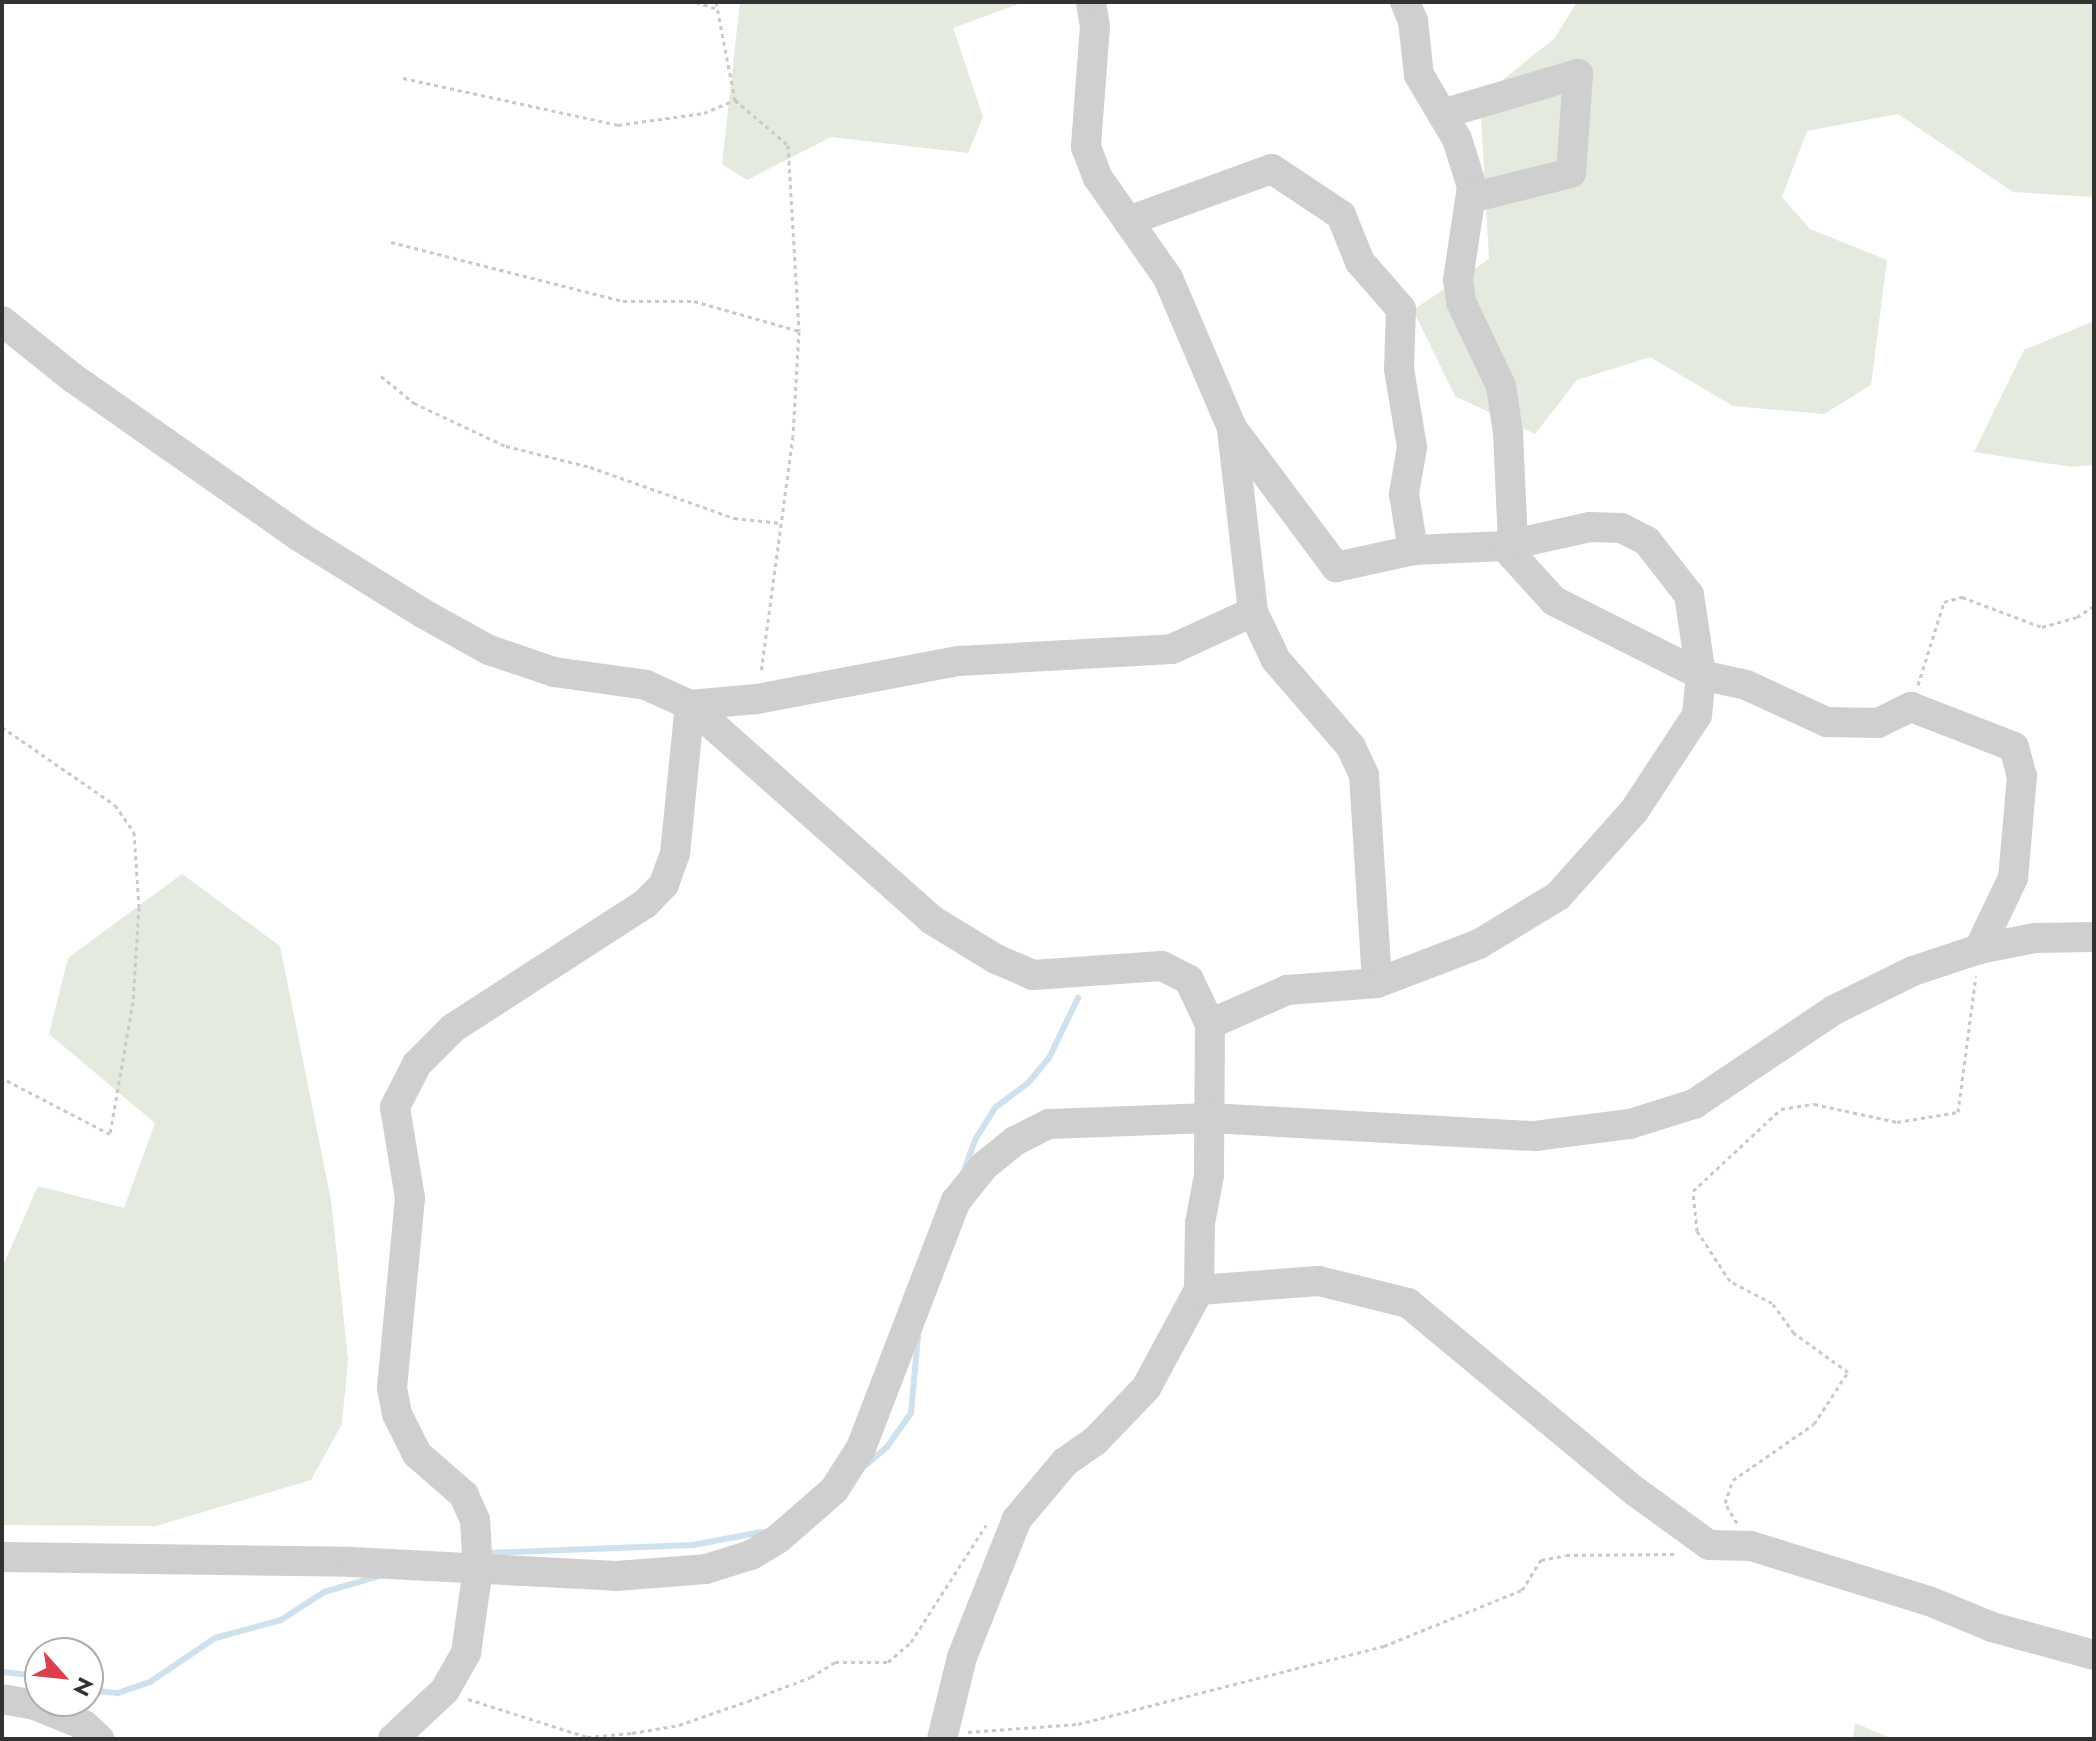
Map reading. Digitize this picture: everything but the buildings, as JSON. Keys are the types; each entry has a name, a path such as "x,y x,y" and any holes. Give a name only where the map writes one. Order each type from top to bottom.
{"street":[{"path":"1091,2 1095,26 1086,147 1098,178 1168,278 1232,428 1336,567 1413,550 1508,545 1590,527 1621,528 1647,541 1689,595 1701,675 1697,715 1670,758 1597,858 1558,896 1479,944 1377,983 1287,990 1210,1024"},
{"path":"1405,2 1413,21 1419,75 1457,139 1471,198 1458,280 1461,302 1501,386 1508,433 1508,545 1554,601 1701,675 1746,685 1827,722 1878,723 1911,707 2014,747 2022,776 2013,878 1979,949"},
{"path":"1442,114 1578,74 1571,173 1471,198"},
{"path":"1128,221 1272,169 1341,215 1360,262 1401,309 1399,369 1412,447 1404,494 1413,550"},
{"path":"2,321 73,378 300,537 424,614 489,650 554,672 646,685 690,705 932,920 996,959 1033,975 1162,966 1189,980 1210,1024 1210,1118 1199,1290 1146,1388 1095,1441 1065,1462 1017,1519 962,1657 943,1736"},
{"path":"1232,428 1253,612 1276,660 1351,747 1364,775 1377,983"},
{"path":"690,705 757,699 959,661 1172,649 1253,612"},
{"path":"393,1739 445,1690 466,1653 478,1569 475,1520 464,1495 417,1454 397,1414 392,1388 410,1198 395,1107 417,1064 453,1028 645,904 664,884 675,854 690,705"},
{"path":"2,1557 665,1576 751,1555 779,1538 834,1490 861,1448 956,1201 984,1166 1015,1141 1049,1124 1210,1118 1535,1136 1630,1124 1694,1104 1834,1010 1913,971 1979,949 2035,938 2094,937"},
{"path":"1199,1290 1319,1281 1408,1303 1636,1492 1709,1545 1751,1546 1929,1601 1992,1627 2094,1655"},
{"path":"2,1699 35,1705 84,1725 99,1739"}],"path":[{"path":"696,2 715,8"},
{"path":"716,2 735,100 788,145 799,331 793,436 757,699"},
{"path":"403,78 618,125 704,113 735,100"},
{"path":"391,242 623,301 694,301 799,331"},
{"path":"381,376 414,403 506,446 590,467 734,518 780,523"},
{"path":"1911,707 1944,602 1962,597 2042,627 2094,606"},
{"path":"2,727 115,805 134,832 139,907 133,1002 110,1134 2,1078"},
{"path":"1751,1546 1725,1503 1733,1480 1814,1424 1848,1372 1794,1333 1772,1303 1730,1281 1697,1231 1693,1191 1781,1109 1814,1104 1897,1122 1958,1112 1979,949"},
{"path":"445,1690 587,1737 679,1725 811,1677 835,1662 888,1662 911,1642 989,1521"},
{"path":"943,1736 1078,1724 1384,1646 1522,1590 1541,1560 1566,1555 1678,1554 1709,1545"}],"shaded area":[{"path":"740,2 1024,2 953,28 983,117 968,153 831,137 747,180 722,164"},
{"path":"1577,2 2094,2 2094,197 2013,192 1898,114 1807,131 1782,197 1810,229 1887,260 1871,385 1824,414 1733,406 1650,357 1577,380 1535,434 1455,396 1413,310 1489,259 1480,98 1555,38"},
{"path":"2094,321 2094,465 2072,467 1974,452 2024,350"},
{"path":"182,874 280,946 331,1200 348,1359 342,1424 311,1480 156,1526 2,1525 2,1268 38,1186 124,1208 155,1123 49,1034 68,958"},
{"path":"1855,1723 1893,1739 1853,1739"}],"waterway":[{"path":"965,1168 975,1140 996,1107 1028,1083 1049,1058 1078,998"},
{"path":"865,1466 887,1447 911,1413 918,1336"},
{"path":"487,1553 693,1545 762,1532"},
{"path":"104,1692 118,1693 150,1682 215,1638 281,1620 324,1592 379,1576"},
{"path":"2,1672 24,1674"}]}
